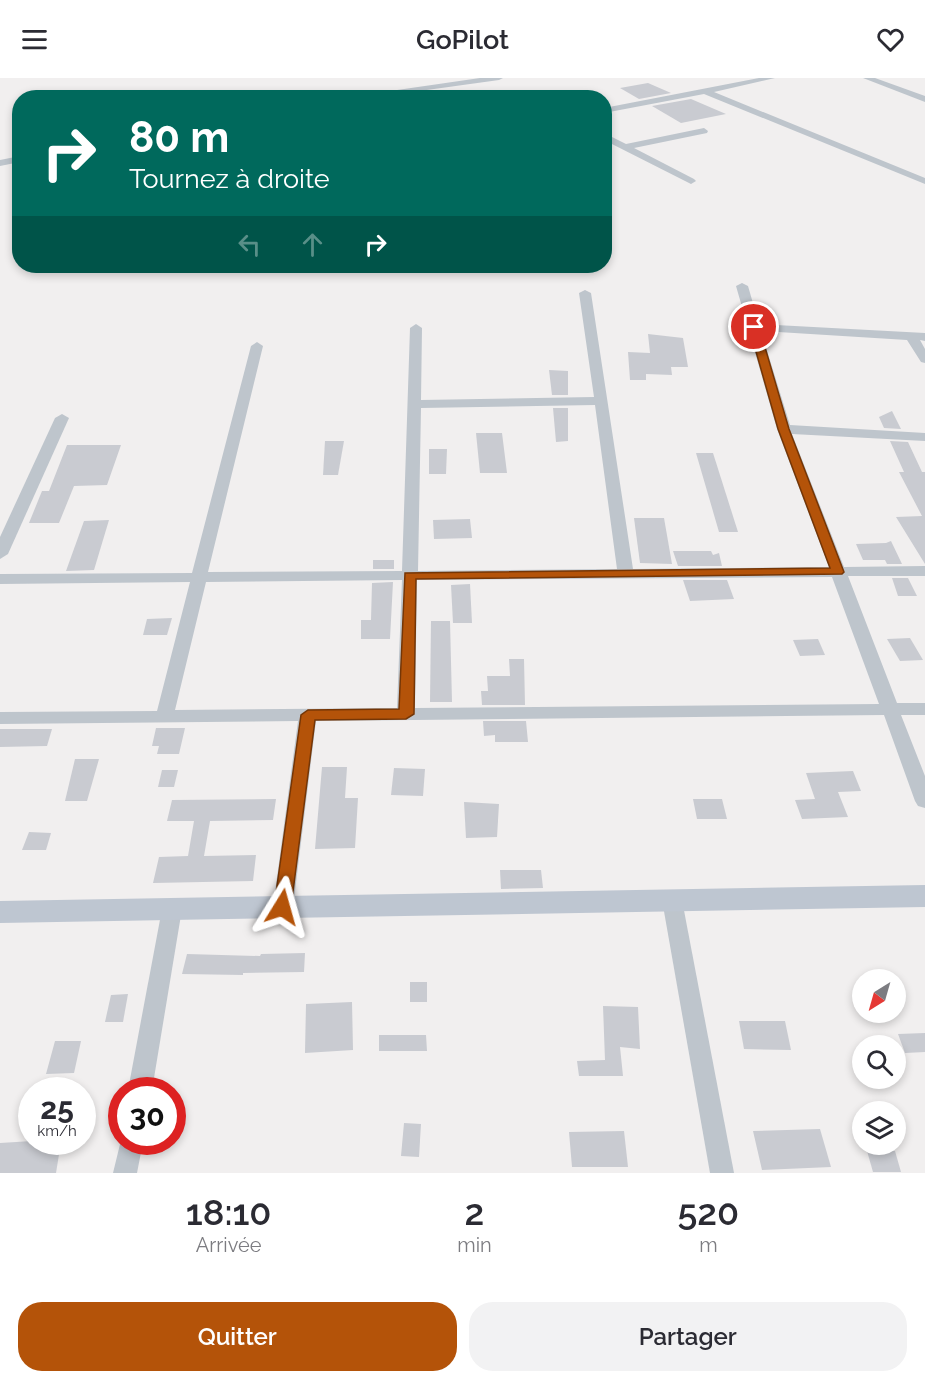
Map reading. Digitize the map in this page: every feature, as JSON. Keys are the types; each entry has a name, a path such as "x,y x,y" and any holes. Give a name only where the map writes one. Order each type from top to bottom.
{"main road":[{"path":"0,912 925,896"}],"street":[{"path":"408,90 500,78"},
{"path":"612,109 771,78"},
{"path":"867,78 925,99"},
{"path":"705,91 925,181"},
{"path":"624,147 705,131"},
{"path":"612,140 691,181"},
{"path":"742,286 784,429 925,801"},
{"path":"585,293 626,574"},
{"path":"754,327 925,338"},
{"path":"406,714 416,328"},
{"path":"912,337 925,359"},
{"path":"164,717 257,346"},
{"path":"414,404 601,401"},
{"path":"0,554 62,418"},
{"path":"784,429 925,437"},
{"path":"0,579 925,571"},
{"path":"0,718 925,709"},
{"path":"282,907 308,715"},
{"path":"672,900 722,1173"},
{"path":"142,1077 172,909"},
{"path":"125,1173 128,1155"}],"building":[{"path":"648,83 671,93 639,99 620,88"},
{"path":"691,99 726,114 681,123 652,106"},
{"path":"648,334 683,338 688,367 671,367 672,375 646,374 646,380 630,380 628,352 650,353"},
{"path":"549,370 568,371 568,395 552,395"},
{"path":"553,408 568,408 568,441 556,442"},
{"path":"892,411 901,429 884,428 879,417"},
{"path":"476,433 502,433 507,473 480,473"},
{"path":"325,441 344,441 338,475 323,475"},
{"path":"890,441 908,442 922,472 925,472 925,564 896,517 922,516 899,472 904,472"},
{"path":"67,445 121,445 107,485 74,486 59,523 29,523 42,491 49,491"},
{"path":"429,449 447,449 446,474 429,474"},
{"path":"696,453 713,453 738,532 719,532"},
{"path":"634,518 664,518 672,564 640,563"},
{"path":"470,519 472,538 434,539 433,520"},
{"path":"109,520 94,570 66,571 84,521"},
{"path":"891,541 902,564 887,564 885,560 863,560 856,544 886,543"},
{"path":"673,551 711,551 713,555 719,553 722,566 678,566"},
{"path":"373,560 394,560 394,569 373,569"},
{"path":"892,578 908,578 917,596 898,596"},
{"path":"683,580 727,580 734,599 690,601"},
{"path":"393,582 390,639 361,639 361,620 371,620 372,583"},
{"path":"470,584 472,623 453,623 451,585"},
{"path":"172,618 167,635 143,635 147,619"},
{"path":"431,621 450,621 452,702 430,702"},
{"path":"910,638 923,660 900,661 887,639"},
{"path":"818,639 825,655 800,656 793,640"},
{"path":"509,659 524,659 525,705 482,705 481,691 488,691 487,676 510,676"},
{"path":"483,721 526,721 528,742 495,742 495,735 484,736"},
{"path":"156,728 185,728 179,754 157,754 159,746 152,746"},
{"path":"0,729 52,729 47,746 0,747"},
{"path":"75,759 99,759 87,801 65,801"},
{"path":"322,767 347,767 345,798 358,798 355,848 315,849"},
{"path":"394,768 425,769 423,796 391,795"},
{"path":"162,770 178,770 174,787 158,787"},
{"path":"853,771 861,791 838,792 848,817 802,819 795,800 815,799 806,773"},
{"path":"276,799 273,820 210,821 204,856 256,855 253,881 153,883 159,857 188,856 194,821 167,821 172,800"},
{"path":"693,799 722,799 727,819 697,819"},
{"path":"464,802 499,804 497,837 466,838"},
{"path":"29,832 51,833 46,850 22,850"},
{"path":"500,870 541,870 543,888 501,889"},
{"path":"305,953 304,972 243,973 243,975 182,974 187,954 260,956 261,954"},
{"path":"410,982 427,982 427,1002 410,1002"},
{"path":"128,994 123,1022 105,1022 111,995"},
{"path":"352,1002 353,1050 305,1053 306,1004"},
{"path":"603,1006 638,1007 640,1049 620,1047 623,1076 579,1076 577,1061 605,1060"},
{"path":"739,1021 785,1021 791,1050 744,1049"},
{"path":"925,1033 925,1052 906,1053 906,1035 898,1034"},
{"path":"379,1035 426,1035 427,1051 379,1051"},
{"path":"55,1041 81,1041 74,1073 46,1074"},
{"path":"404,1123 421,1124 419,1157 401,1156"},
{"path":"820,1129 831,1167 762,1170 753,1131"},
{"path":"624,1131 628,1167 572,1167 569,1132"},
{"path":"18,1142 18,1155 59,1155 56,1173 0,1173 0,1143"},
{"path":"868,1155 896,1155 901,1172 873,1172"}],"route":[{"path":"282,907 308,715 406,714 410,576 838,572 784,429 754,327"}]}
